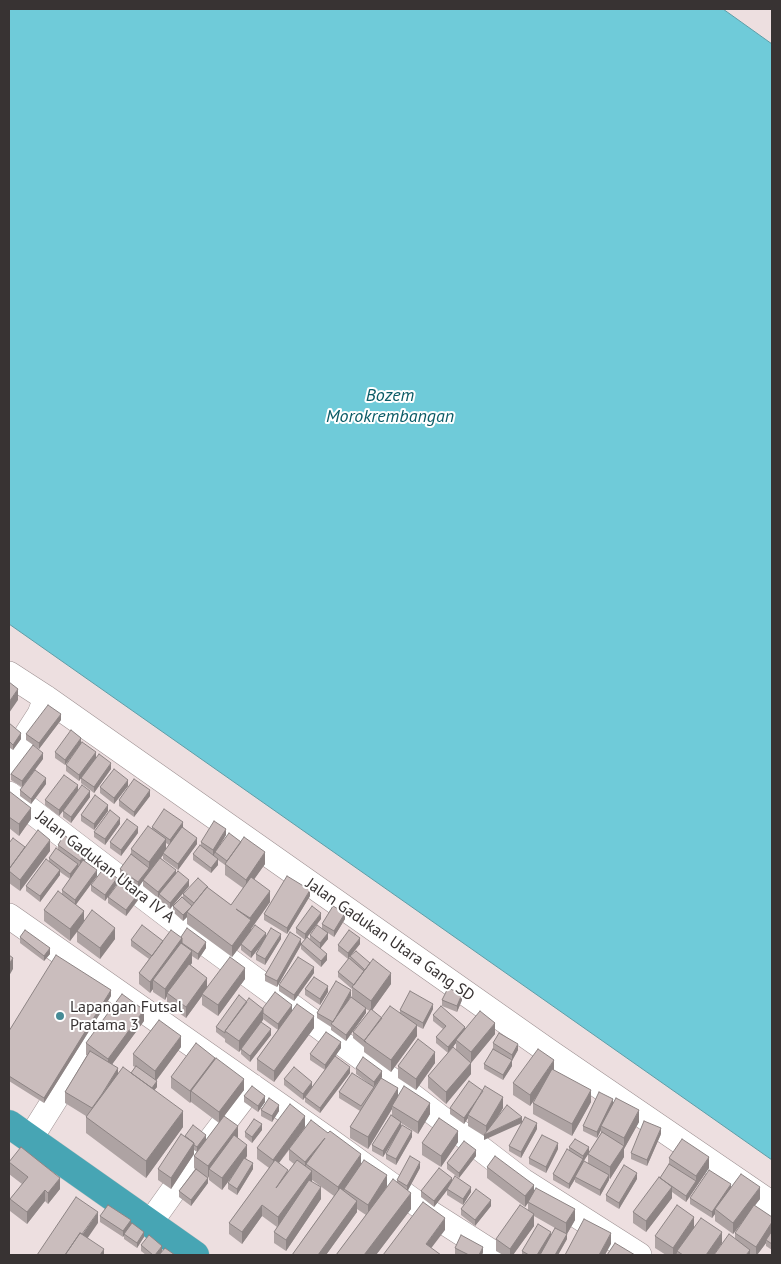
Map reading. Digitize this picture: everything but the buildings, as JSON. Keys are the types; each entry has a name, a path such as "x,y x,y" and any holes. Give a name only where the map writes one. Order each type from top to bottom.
{"highway":[{"path":"19,1132 195,1255"}],"street":[{"name":"Jalan Gadukan Utara Gang SD","path":"9,674 46,698 548,1051 772,1204"},
{"path":"9,762 40,714 46,698"},
{"name":"Jalan Gadukan Utara IV A","path":"9,794 178,923 369,1063 523,1181 580,1230 639,1255"},
{"path":"9,916 54,950 121,994 427,1211 496,1255"},
{"path":"19,1132 121,994"},
{"path":"150,1223 252,1086"}],"water":[{"name":"Bozem Morokrembangan","path":"9,9 723,9 772,44 772,1160 9,624"}],"place":[{"name":"Lapangan Futsal Pratama 3","path":"60,1016"}]}
